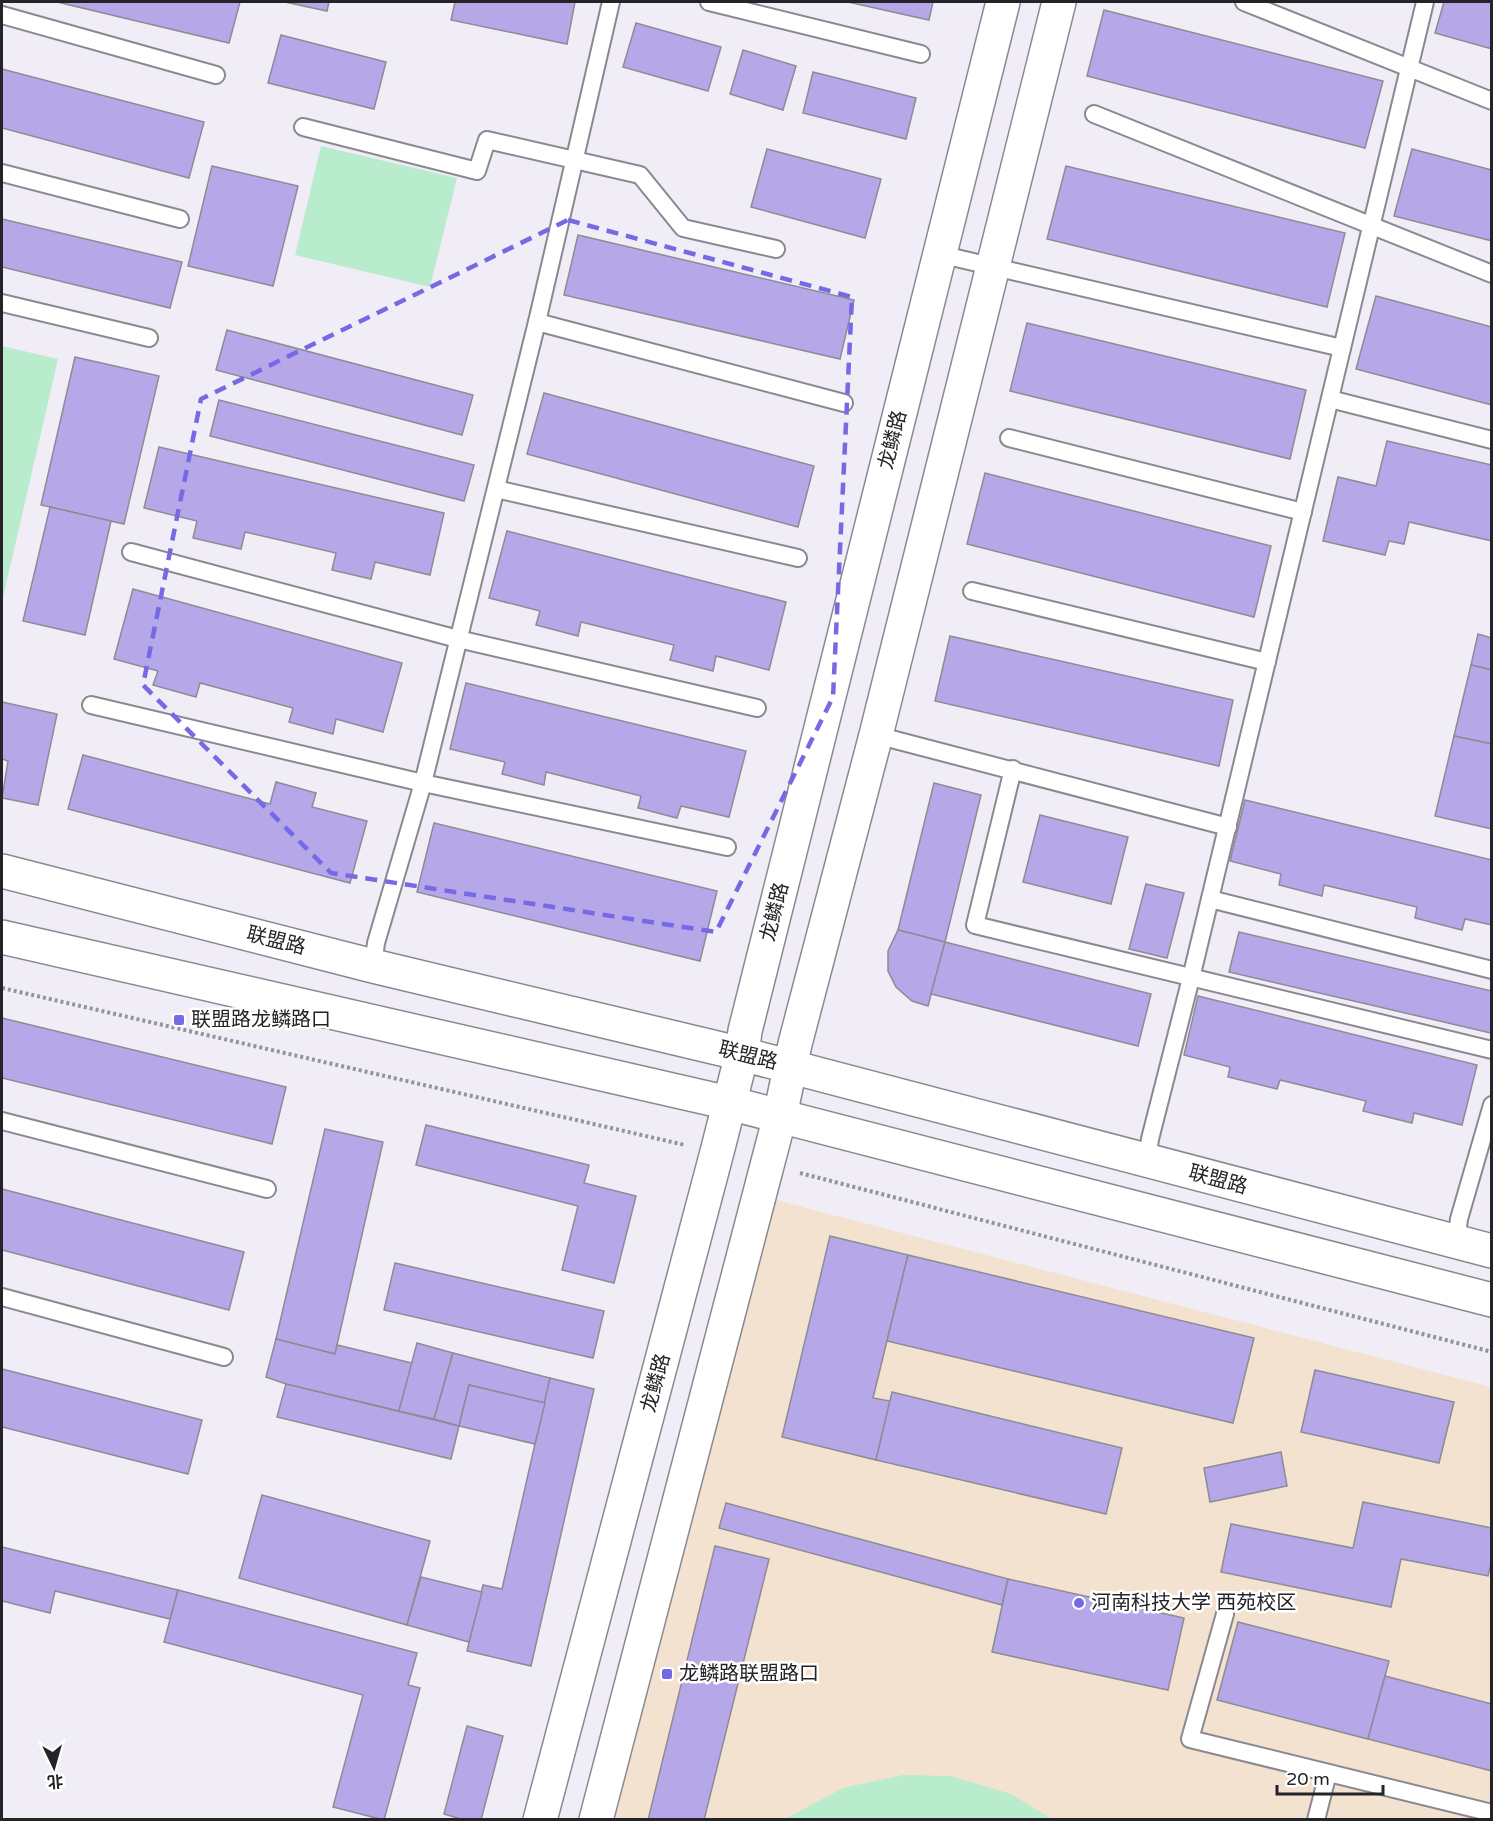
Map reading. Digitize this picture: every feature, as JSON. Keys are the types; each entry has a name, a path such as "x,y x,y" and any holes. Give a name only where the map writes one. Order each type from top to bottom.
{"main road":[{"name":"龙鳞路","path":"540,1820 742,1054 745,1031 1003,2"},
{"path":"596,1820 780,1116 795,1044 876,735 1059,2"},
{"name":"联盟路","path":"2,871 373,966 742,1054 1491,1251"},
{"path":"3,944 729,1103 1491,1300"}],"lane":[{"path":"373,966 376,943 423,783 496,489 537,322 610,2"},
{"path":"709,2 921,54"},
{"path":"1244,2 1491,101"},
{"path":"1147,1162 1150,1139 1228,827 1425,2"},
{"path":"2,15 216,75"},
{"path":"1094,114 1491,274"},
{"path":"303,127 477,171 487,140 640,176 683,228 776,249"},
{"path":"2,173 180,219"},
{"path":"939,254 1342,348"},
{"path":"2,303 148,338"},
{"path":"537,322 844,403"},
{"path":"1330,399 1491,440"},
{"path":"1009,438 1303,512"},
{"path":"496,489 798,558"},
{"path":"131,552 458,639 758,708"},
{"path":"972,591 1267,662"},
{"path":"91,705 423,783 727,847"},
{"path":"876,735 1228,827"},
{"path":"1013,770 975,925 1491,1050"},
{"path":"1210,899 1491,970"},
{"path":"1456,1242 1459,1219 1491,1105"},
{"path":"2,1121 267,1189"},
{"path":"2,1297 224,1357"},
{"path":"1225,1614 1190,1739 1491,1813"},
{"path":"1316,1820 1328,1773"}],"highlighted area":[{"path":"568,220 852,297 833,697 716,932 331,873 143,685 201,399"}],"shaded area":[{"name":"河南科技大学 西苑校区","path":"772,1199 1491,1387 1491,1819 609,1820"}],"green space":[{"path":"321,146 457,178 430,287 295,255"},
{"path":"2,346 58,359 2,602"},
{"path":"903,1775 951,1776 1011,1794 1052,1819 785,1819 843,1788"}],"building":[{"path":"57,2 240,2 229,43"},
{"path":"285,2 329,2 327,11"},
{"path":"455,2 575,2 567,44 451,20"},
{"path":"848,2 933,2 929,20"},
{"path":"1444,2 1492,2 1492,49 1435,33"},
{"path":"1104,10 1383,81 1365,148 1087,76"},
{"path":"636,23 721,47 708,91 623,67"},
{"path":"281,35 386,62 374,109 268,83"},
{"path":"743,50 796,66 783,110 730,94"},
{"path":"2,69 204,122 189,178 2,128"},
{"path":"813,72 916,98 906,139 803,113"},
{"path":"767,149 881,179 865,238 751,207"},
{"path":"1412,149 1492,170 1492,241 1394,216"},
{"path":"212,166 298,186 273,286 188,266"},
{"path":"1066,166 1345,233 1327,307 1047,239"},
{"path":"2,219 182,262 170,308 2,267"},
{"path":"578,235 854,300 840,359 564,295"},
{"path":"1376,296 1492,327 1492,405 1356,369"},
{"path":"1027,323 1306,390 1290,459 1010,391"},
{"path":"227,330 473,395 462,435 216,370"},
{"path":"75,357 159,376 124,524 41,505"},
{"path":"544,393 814,466 798,527 527,454"},
{"path":"219,400 474,465 464,501 210,436"},
{"path":"1387,441 1492,465 1492,541 1409,522 1404,544 1389,541 1385,555 1323,541 1338,477 1376,486"},
{"path":"159,447 444,513 430,575 375,562 371,579 332,570 336,553 245,532 241,549 193,538 197,521 144,508"},
{"path":"985,473 1271,546 1254,617 967,544"},
{"path":"50,507 111,521 85,635 23,621"},
{"path":"507,531 786,602 769,670 716,656 713,671 670,660 674,645 581,622 578,636 536,625 540,611 489,598"},
{"path":"133,589 402,663 383,732 336,719 333,734 289,722 293,708 200,683 196,697 153,685 158,671 114,659"},
{"path":"1478,634 1492,638 1492,670 1471,665"},
{"path":"950,636 1233,700 1219,766 935,701"},
{"path":"1471,665 1492,670 1492,744 1454,736"},
{"path":"466,683 746,751 729,817 681,806 677,818 638,808 641,796 546,772 544,785 502,774 505,762 450,749"},
{"path":"2,702 57,714 38,805 2,798 8,761 2,759"},
{"path":"1454,736 1492,744 1492,829 1435,816"},
{"path":"83,755 270,804 276,782 316,793 312,807 367,821 350,883 68,809"},
{"path":"934,783 981,795 945,942 898,930"},
{"path":"1245,800 1492,860 1492,925 1465,919 1462,930 1415,918 1417,907 1324,885 1322,896 1279,885 1281,874 1230,861"},
{"path":"1040,815 1128,837 1111,904 1023,882"},
{"path":"434,823 717,891 700,961 417,892"},
{"path":"1146,884 1184,893 1167,958 1129,949"},
{"path":"898,930 945,942 928,1006 912,1001 896,987 888,971 888,951"},
{"path":"1239,932 1492,991 1491,1033 1229,972"},
{"path":"945,942 1151,994 1138,1046 931,994"},
{"path":"1198,996 1477,1065 1462,1125 1414,1113 1412,1123 1363,1111 1366,1101 1280,1080 1277,1089 1228,1077 1230,1067 1184,1055"},
{"path":"2,1018 286,1087 272,1144 2,1078"},
{"path":"426,1125 589,1165 584,1183 636,1196 614,1283 562,1270 578,1206 416,1165"},
{"path":"325,1129 383,1142 335,1354 276,1339"},
{"path":"2,1189 244,1252 229,1310 2,1250"},
{"path":"830,1236 908,1255 873,1398 890,1401 876,1460 782,1437"},
{"path":"908,1255 1254,1338 1233,1423 887,1341"},
{"path":"395,1263 604,1311 593,1358 384,1310"},
{"path":"276,1339 335,1354 337,1345 412,1363 399,1411 286,1384 266,1377"},
{"path":"417,1343 453,1353 434,1419 399,1411"},
{"path":"453,1353 550,1378 545,1403 469,1385 459,1426 434,1419"},
{"path":"2,1369 202,1420 188,1474 2,1427"},
{"path":"1315,1370 1454,1402 1439,1463 1301,1432"},
{"path":"550,1378 594,1389 531,1666 467,1651 483,1585 502,1589"},
{"path":"286,1384 459,1426 451,1459 277,1417"},
{"path":"469,1385 545,1403 535,1444 459,1426"},
{"path":"892,1392 1122,1448 1106,1514 876,1460"},
{"path":"1281,1452 1287,1486 1210,1502 1204,1468"},
{"path":"262,1495 430,1541 407,1625 239,1578"},
{"path":"1363,1502 1492,1528 1492,1559 1488,1576 1401,1559 1391,1607 1221,1572 1231,1524 1353,1548"},
{"path":"726,1503 1008,1579 1002,1605 719,1528"},
{"path":"715,1546 769,1559 704,1820 648,1820"},
{"path":"2,1547 178,1590 170,1619 55,1591 50,1613 2,1601"},
{"path":"421,1577 482,1592 469,1642 407,1625"},
{"path":"1008,1579 1184,1618 1168,1690 992,1652"},
{"path":"178,1590 417,1653 408,1685 420,1688 384,1820 333,1807 363,1695 164,1642"},
{"path":"1238,1622 1389,1661 1368,1739 1217,1700"},
{"path":"1385,1676 1492,1704 1492,1771 1368,1739"},
{"path":"467,1726 503,1736 481,1820 464,1820 444,1814"}],"place":[{"name":"联盟路龙鳞路口","path":"179,1020"},
{"name":"河南科技大学 西苑校区","path":"1079,1603"},
{"name":"龙鳞路联盟路口","path":"667,1674"}]}
